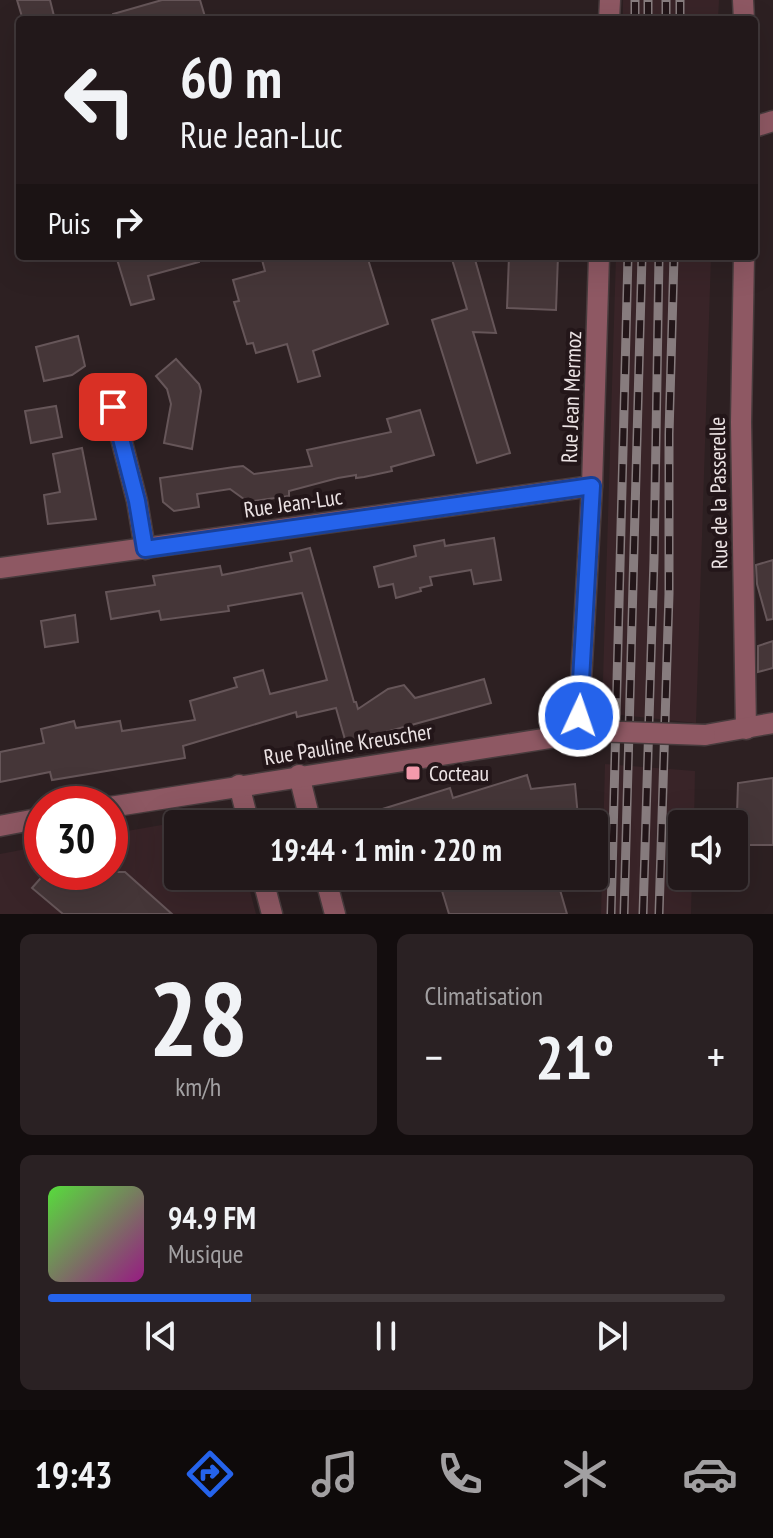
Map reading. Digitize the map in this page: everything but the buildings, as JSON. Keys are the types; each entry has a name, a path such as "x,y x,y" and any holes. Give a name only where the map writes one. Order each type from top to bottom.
{"street":[{"name":"Rue Jean Mermoz","path":"588,731 579,716 592,486 599,260"},
{"name":"Rue de la Passerelle","path":"744,260 741,422 746,729"},
{"path":"113,407 137,501 145,549"},
{"name":"Rue Jean-Luc","path":"0,568 592,486"},
{"name":"Rue Pauline Kreuscher","path":"128,804 588,731 705,735 773,723"},
{"path":"299,775 308,810"},
{"path":"239,785 245,810"},
{"path":"0,826 24,821"},
{"path":"266,890 272,914"},
{"path":"329,890 335,914"}],"shaded area":[{"path":"623,0 719,0 718,16 623,16"},
{"path":"616,260 711,260 696,723 602,713"},
{"path":"605,764 695,771 694,810 668,810 668,890 692,890 691,914 601,914 602,890 608,890 608,810 604,810"},
{"path":"164,825 164,890 250,890 256,914 0,914 0,854 24,849 24,890 128,890 128,831"}],"railway":[{"path":"635,0 635,16"},
{"path":"648,0 648,16"},
{"path":"666,0 666,16"},
{"path":"680,0 680,16"},
{"path":"611,914 628,260"},
{"path":"624,914 642,260"},
{"path":"643,914 659,260"},
{"path":"659,914 669,594 674,260"}],"place":[{"name":"Cocteau","path":"413,773"}],"route":[{"path":"113,407 137,501 145,549 592,486 579,716"}]}
